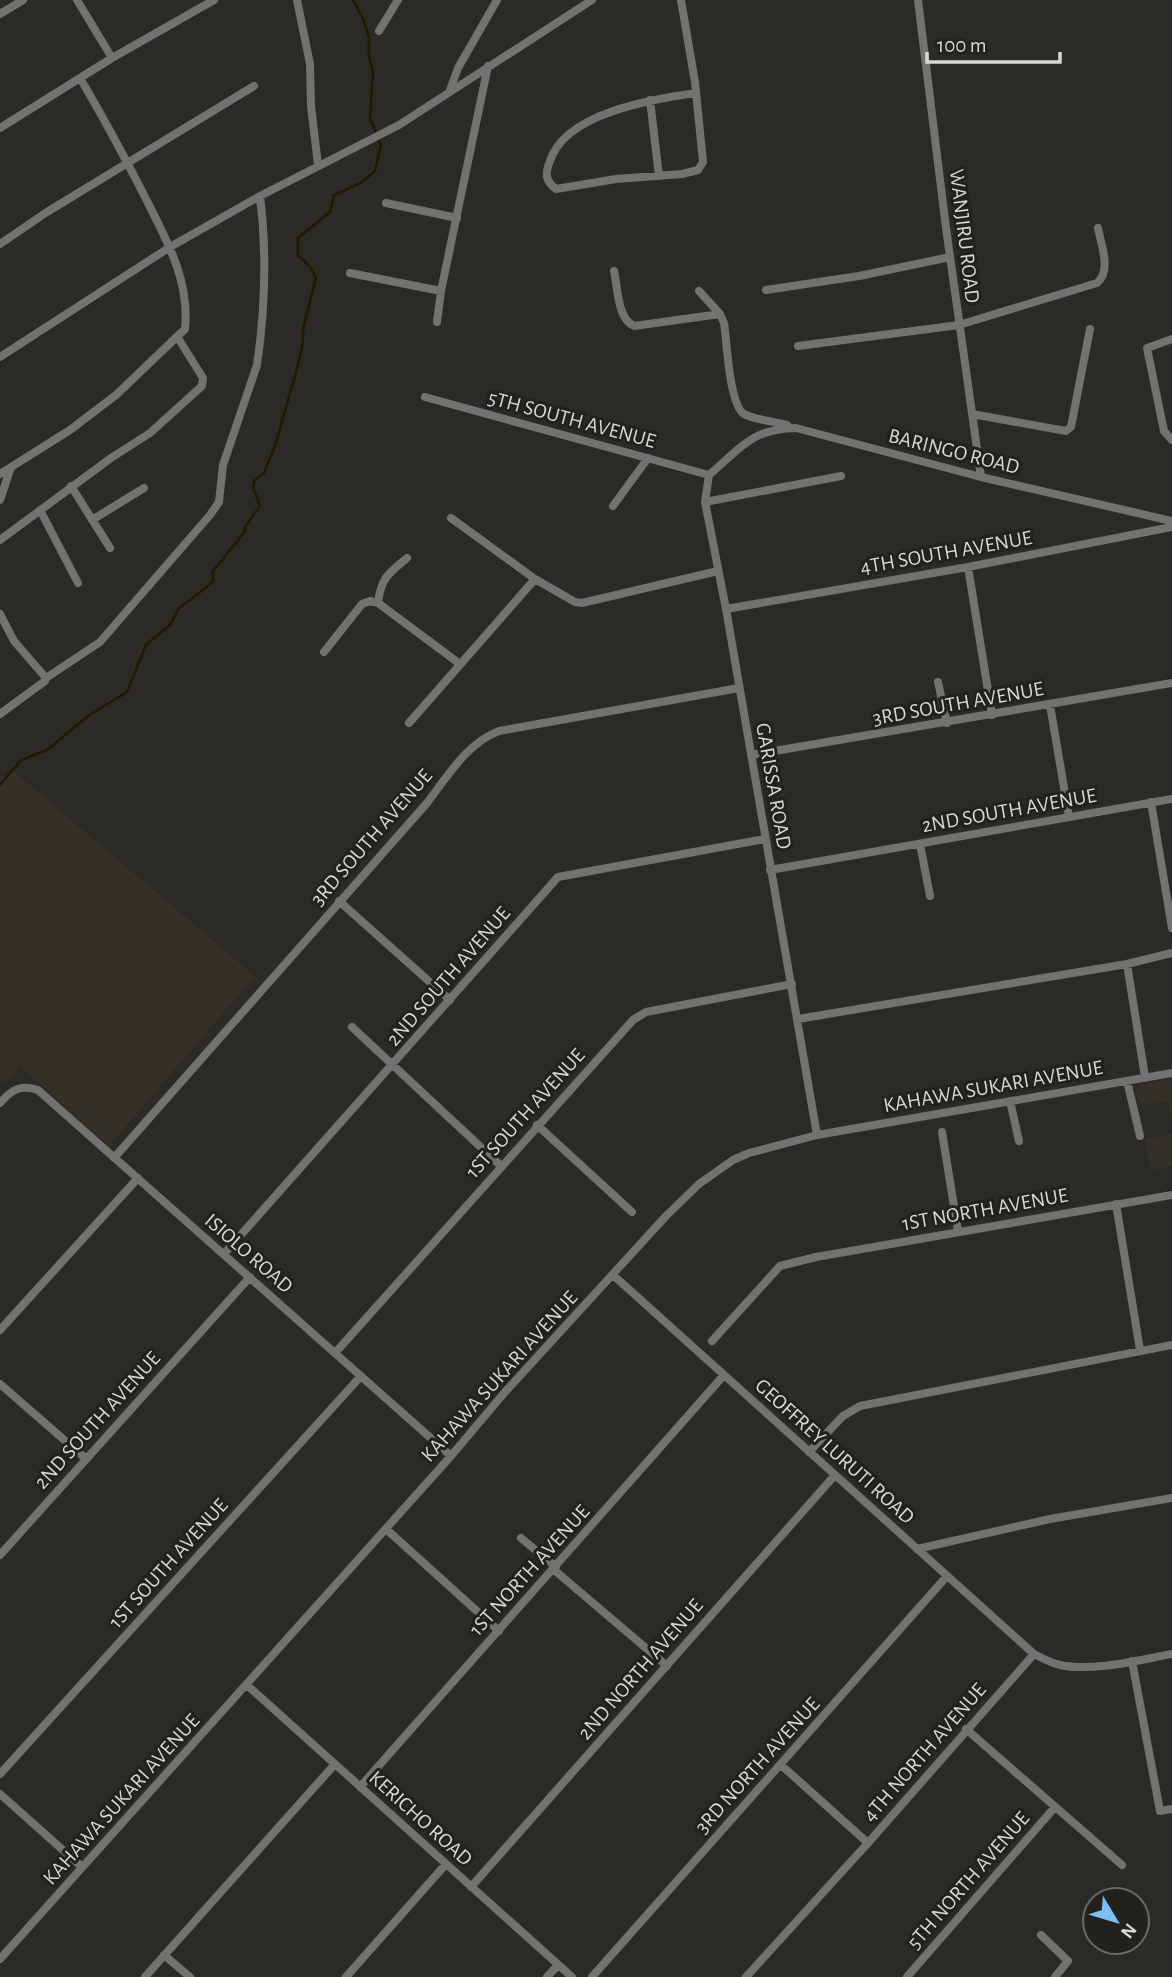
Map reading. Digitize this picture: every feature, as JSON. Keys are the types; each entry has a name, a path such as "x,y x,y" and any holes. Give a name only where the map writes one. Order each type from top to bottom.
{"street":[{"path":"0,14 23,0"},
{"path":"77,0 112,58"},
{"path":"0,128 112,58 214,0"},
{"path":"297,0 310,64 318,165"},
{"path":"379,31 398,0"},
{"path":"450,90 458,68 498,0"},
{"path":"681,0 696,93 702,167 681,174 556,189 546,178 551,155 569,133 628,105 696,93"},
{"name":"WANJIRU ROAD","path":"918,0 981,477"},
{"path":"0,357 170,247 318,165 399,125 590,1"},
{"path":"437,321 488,66"},
{"path":"0,474 70,430 116,395 185,329 186,317 180,275 170,247 129,164 80,78"},
{"path":"0,244 47,212 254,86"},
{"path":"650,100 659,176"},
{"path":"0,714 46,678 100,642 219,502 223,465 257,365 266,261 260,196"},
{"path":"386,204 457,218"},
{"path":"798,346 959,325 1097,283 1104,278 1106,270 1098,228"},
{"path":"766,289 859,276 950,257"},
{"path":"614,271 623,315 627,322 635,326 720,314"},
{"path":"350,273 441,292"},
{"path":"699,290 720,314 728,342 733,392 741,412 796,428"},
{"path":"972,414 1066,431 1071,428 1090,329"},
{"path":"0,540 72,486 150,433 202,386 203,378 178,338"},
{"path":"1172,339 1147,348 1164,430 1172,440"},
{"name":"5TH SOUTH AVENUE","path":"425,397 709,475"},
{"name":"BARINGO ROAD","path":"709,475 749,439 761,432 777,428 796,428 981,477 1172,521"},
{"path":"613,506 648,458"},
{"path":"0,500 11,467"},
{"name":"GARISSA ROAD","path":"709,475 705,502 817,1135"},
{"path":"705,502 841,476"},
{"path":"72,486 110,548"},
{"path":"92,520 144,488"},
{"path":"40,510 78,583"},
{"path":"451,518 535,579 567,599 582,603 718,571"},
{"name":"4TH SOUTH AVENUE","path":"726,609 968,567 1172,527"},
{"path":"378,603 380,585 388,573 407,558"},
{"path":"968,567 992,716"},
{"path":"409,723 535,579"},
{"path":"324,652 362,604 370,601 378,603 460,664"},
{"path":"0,614 14,641 46,678"},
{"path":"938,682 947,723"},
{"name":"3RD SOUTH AVENUE","path":"751,755 992,716 1172,683"},
{"name":"3RD SOUTH AVENUE","path":"114,1157 484,736 499,731 739,688"},
{"path":"1050,705 1069,817"},
{"name":"2ND SOUTH AVENUE","path":"770,870 1172,799"},
{"path":"1151,802 1172,928"},
{"name":"2ND SOUTH AVENUE","path":"224,1254 558,877 765,839"},
{"path":"920,844 930,896"},
{"path":"339,901 450,1000"},
{"path":"798,1019 1127,964 1172,954"},
{"path":"1127,964 1145,1077"},
{"name":"1ST SOUTH AVENUE","path":"335,1353 638,1015 792,984"},
{"path":"352,1027 501,1166"},
{"name":"KAHAWA SUKARI AVENUE","path":"0,1959 386,1529 505,1392 699,1184 749,1153 817,1135 1172,1073"},
{"path":"1127,1080 1140,1136"},
{"name":"ISIOLO ROAD","path":"0,1103 19,1088 38,1090 451,1455"},
{"path":"1010,1101 1019,1141"},
{"path":"537,1125 632,1212"},
{"path":"942,1132 958,1231"},
{"path":"0,1330 138,1178"},
{"name":"1ST NORTH AVENUE","path":"701,1354 779,1266 958,1231 1172,1195"},
{"path":"1116,1205 1140,1350"},
{"name":"GEOFFREY LURUTI ROAD","path":"613,1275 1034,1654"},
{"name":"2ND SOUTH AVENUE","path":"0,1555 250,1277"},
{"path":"809,1452 843,1416 860,1406 1172,1345"},
{"name":"1ST NORTH AVENUE","path":"360,1787 724,1375"},
{"name":"1ST SOUTH AVENUE","path":"0,1774 361,1376"},
{"path":"0,1384 85,1458"},
{"name":"2ND NORTH AVENUE","path":"471,1887 835,1475"},
{"path":"917,1549 1050,1519 1172,1498"},
{"path":"386,1529 499,1631"},
{"path":"521,1538 667,1666"},
{"name":"3RD NORTH AVENUE","path":"592,1977 947,1576"},
{"path":"1034,1654 1058,1664 1074,1666 1172,1654"},
{"name":"4TH NORTH AVENUE","path":"746,1977 1034,1654"},
{"path":"1132,1661 1160,1811 1172,1809"},
{"name":"KERICHO ROAD","path":"247,1685 572,1977"},
{"path":"967,1729 1122,1865"},
{"path":"145,1977 335,1765"},
{"path":"781,1765 868,1843"},
{"path":"0,1794 82,1867"},
{"name":"5TH NORTH AVENUE","path":"907,1977 1055,1807"},
{"path":"346,1977 446,1864"},
{"path":"1041,1935 1068,1961 1055,1977"},
{"path":"164,1955 190,1977"},
{"path":"547,1977 558,1965"}],"shaded area":[{"path":"13,771 255,976 109,1146 20,1066 5,1083 0,1079 0,779"},
{"path":"1172,1079 1172,1123 1168,1101 1139,1106 1135,1086"},
{"path":"1172,1134 1172,1166 1151,1170 1145,1139"}],"waterway":[{"path":"0,785 21,760 47,750 88,716 127,692 146,645 171,624 178,609 213,582 213,571 244,533 245,527 260,506 253,488 254,481 264,473 275,446 298,365 303,329 316,278 298,255 298,238 330,212 334,195 361,183 375,171 381,145 370,118 373,72 369,56 369,37 353,0"}]}
